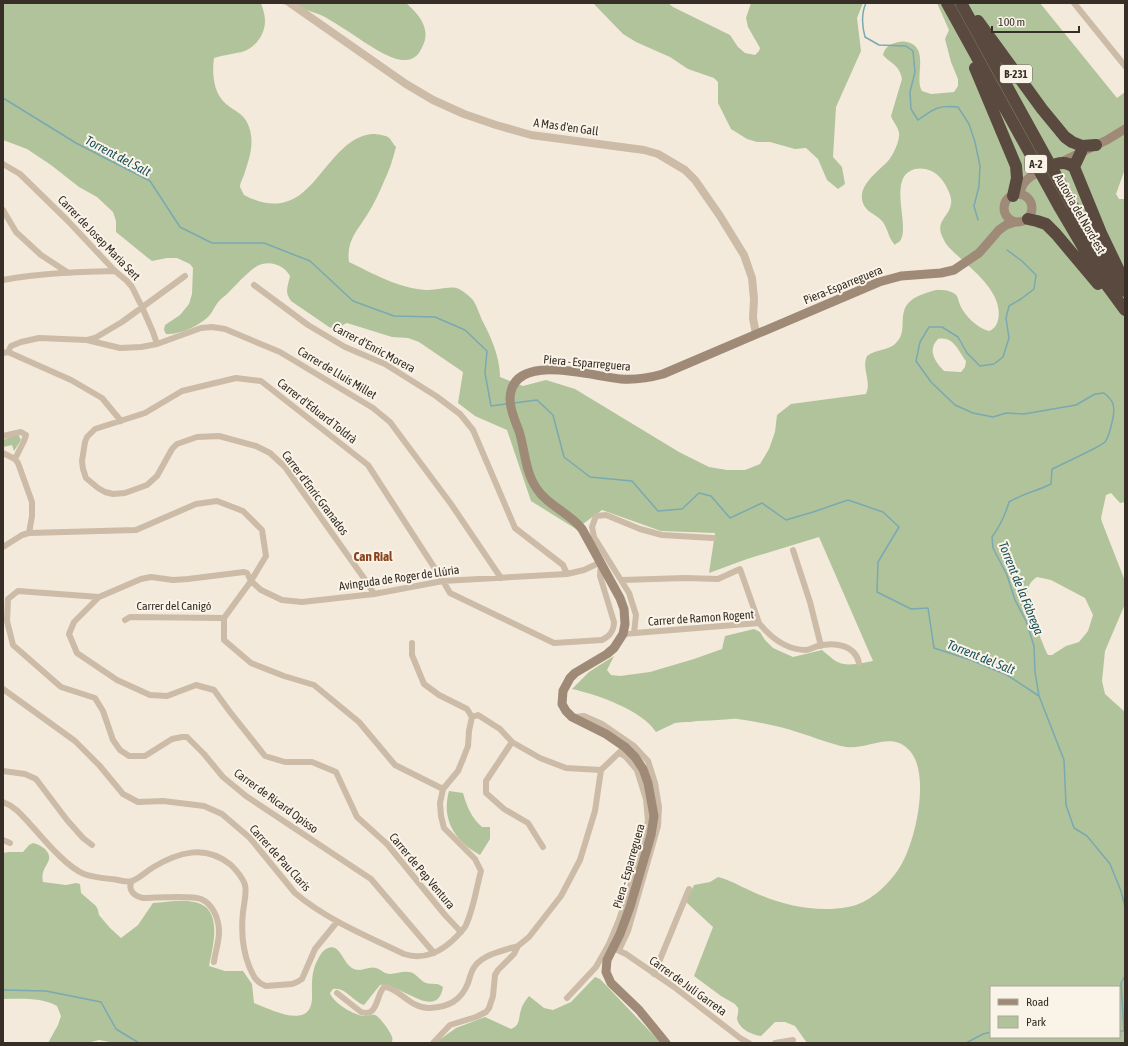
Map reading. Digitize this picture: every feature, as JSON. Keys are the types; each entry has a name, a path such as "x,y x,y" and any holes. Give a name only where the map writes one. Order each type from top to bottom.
{"highway":[{"name":"Autovia del Nord-est","path":"960,3 1106,265 1125,291"},
{"name":"B-231","path":"964,3 1042,109 1065,137 1072,142"},
{"name":"Autovia del Nord-est","path":"950,8 1060,208 1100,276 1125,310"},
{"path":"950,8 1016,166 1018,178 1016,195"},
{"path":"1096,145 1082,146 1072,142 1073,150 1069,160 1125,284"},
{"path":"1028,219 1046,224 1125,315"}],"main road":[{"name":"Piera-Esparreguera","path":"999,230 1005,212 1006,201 1016,195 1030,176 1069,160 1125,129"},
{"path":"1016,195 1024,196 1031,202 1032,211 1028,219"},
{"path":"1005,212 1010,220 1015,222"},
{"name":"Piera-Esparreguera","path":"756,334 879,282 901,276 941,273 954,270 979,253 999,230 1006,225 1015,222 1024,222 1028,219"},
{"name":"Piera - Esparreguera","path":"623,634 625,618 622,603 601,562 578,525 544,498 532,480 510,403 511,391 514,384 519,378 529,373 547,369 622,379 652,377 669,372 756,334"},
{"path":"572,717 562,704 562,691 566,683 575,673 608,654 623,634"},
{"name":"Piera - Esparreguera","path":"572,717 606,734 623,750 635,757 646,776 651,794 654,822 651,835 616,949 606,966"},
{"path":"606,966 606,975 611,983 639,1010 666,1043"}],"street":[{"name":"A Mas d'en Gall","path":"290,3 406,84 433,100 464,114 530,135 644,150 658,154 685,170 695,180 720,216 744,255 752,278 754,299 753,318 756,334"},
{"path":"1074,3 1125,66"},
{"name":"Carrer de Josep Maria Sert","path":"3,164 20,174 67,220 115,271 127,281 132,287 142,307 157,344"},
{"path":"3,210 16,232 41,255 67,272"},
{"path":"3,280 67,272 115,271"},
{"path":"121,421 102,398 71,380 5,352 11,346 39,338 87,340 95,338 122,322 185,276"},
{"name":"Carrer d'Enric Morera","path":"254,285 308,325 345,347 385,364 436,396 460,414 473,430 515,528 563,565 567,574"},
{"name":"Carrer de Lluis Millet","path":"87,340 120,348 136,348 157,344 206,327 219,327 280,352 373,408 385,417 451,504 501,578"},
{"name":"Carrer d'Eduard Toldrà","path":"121,421 145,413 182,391 236,378 260,381 368,465 444,581 450,593 554,643 602,640 609,637 614,629 614,622 600,576 601,562"},
{"name":"Carrer d'Enric Granados","path":"121,421 96,429 85,442 82,461 83,470 86,478 98,488 113,494 125,493 147,485 157,476 172,449 190,438 219,436 256,446 270,453 285,467 374,594"},
{"path":"3,436 22,432 26,435 15,459"},
{"path":"3,452 15,459 18,463 32,502 32,516 29,533"},
{"path":"3,547 22,535 29,533 136,530 196,504 217,500 243,511 262,530 266,556 251,581 224,618 224,640 251,663 284,676 314,685 360,722 394,765 443,789"},
{"path":"634,633 636,615 629,594 622,580 594,537 592,527 596,516 606,515 640,529 662,535 713,538"},
{"path":"793,550 810,602 821,646"},
{"name":"Avinguda de Roger de Llúria","path":"251,581 261,590 275,597 295,602 374,594 444,581 567,574 584,570 601,562"},
{"path":"622,580 685,578 718,580 740,570 759,623"},
{"name":"Carrer de Pep Ventura","path":"251,581 247,573 244,572 188,580 150,577 141,579 99,597 74,622 69,634 77,653 117,680 150,695 167,696 196,685 214,690 264,756 285,762 312,762 336,772 357,817 387,844 444,915 461,932"},
{"name":"Carrer de Ricard Opisso","path":"99,597 18,591 8,598 7,621 13,645 61,687 95,698 104,711 113,740 120,750 129,756 145,756 172,739 182,736 187,737 204,754 223,777 246,796 371,879 434,953"},
{"name":"Carrer del Canigó","path":"124,620 130,617 224,618"},
{"name":"Carrer de Ramon Rogent","path":"623,634 759,623 766,632 778,642 789,647 807,650 821,646 841,645 851,650 858,657 859,663"},
{"path":"412,643 412,655 424,684 439,695 467,709 472,717 468,746 458,771 443,789 440,803 444,828 475,859 481,871 466,927 447,946 434,953"},
{"name":"Carrer de Pau Claris","path":"3,689 75,741 99,765 123,794 138,802 163,800 204,806 222,814 250,838 295,893 304,901 336,922 410,956 424,956 434,953"},
{"path":"472,717 478,715 500,729 512,742 540,758 566,768 601,770"},
{"path":"572,717 584,716 602,724 634,746 648,761 655,783 659,807 658,826 628,931 616,949"},
{"path":"512,742 486,781 486,793 504,809 528,823 543,847"},
{"path":"337,994 365,1014 374,1008 381,990 384,987 391,989 419,1007 431,1008 456,1000 463,994 471,972 478,962 499,952 518,946 529,937 561,896 580,860 595,811 601,770 623,750 626,757 637,770 646,799 648,821 635,871 619,920 609,944 596,967 567,998"},
{"path":"3,771 25,774 36,779 67,820 92,845"},
{"path":"3,802 19,812 51,847 73,868 83,874 94,877 132,881"},
{"path":"3,840 10,843"},
{"path":"214,962 219,932 216,914 206,902 199,898 191,897 137,897 130,890 132,881 160,863 183,853 201,852 210,854 231,865 245,884 246,891 241,929 242,940 248,962 254,977 258,982 266,986 292,984 302,979 315,949 336,922"},
{"path":"654,974 689,889"},
{"path":"433,1043 450,1025 476,1017 486,1012 493,996 495,975 514,954 518,946"},
{"name":"Carrer de Juli Garreta","path":"616,949 674,987 740,1038 749,1043"},
{"path":"596,967 606,966"},
{"path":"775,1043 793,1040"}],"green space":[{"path":"3,3 261,3 265,26 261,36 255,44 242,52 214,58 213,63 215,87 220,98 244,118 251,133 251,151 240,185 244,195 261,202 273,204 291,200 311,185 349,143 360,137 373,134 388,137 396,147 393,159 374,202 353,237 349,248 349,262 386,280 416,289 434,290 455,288 465,293 473,300 492,340 497,355 500,377 523,386 546,380 575,389 679,452 709,467 727,470 745,470 760,464 769,449 775,432 777,415 791,404 866,394 868,384 865,361 867,356 892,346 900,338 904,310 914,298 935,290 949,291 957,296 962,309 968,317 980,327 989,331 996,325 999,310 997,301 992,292 979,276 948,247 941,234 941,224 950,209 951,201 946,185 939,176 931,171 921,168 915,169 906,174 902,181 900,191 903,234 900,241 895,245 882,221 865,207 862,200 862,193 868,181 890,158 896,148 899,136 897,126 891,116 902,79 897,67 883,55 887,47 899,42 906,42 916,47 920,58 919,79 922,91 931,94 954,92 958,86 958,79 951,62 945,39 949,30 937,3 1040,3 1117,98 1125,92 1125,169 1116,194 1119,199 1125,199 1125,502 1120,503 1111,493 1106,495 1101,518 1125,581 1125,604 1105,651 1102,681 1105,694 1125,712 1125,1043 807,1043 795,1026 785,1022 775,1022 761,1036 743,1029 738,1023 738,1008 735,1004 721,996 694,976 713,927 686,902 694,885 710,882 718,877 731,881 762,896 786,904 823,909 848,907 870,898 883,888 894,876 904,859 910,844 919,808 919,773 915,758 907,748 900,743 885,741 862,746 846,747 783,728 738,719 675,723 656,732 649,724 630,710 605,699 572,689 589,672 614,656 607,670 611,675 620,676 650,672 722,649 725,636 754,629 760,632 773,648 793,657 822,650 834,660 843,664 873,661 819,537 747,559 709,573 715,533 661,531 602,510 576,529 531,501 507,430 475,416 458,403 463,372 419,342 408,338 392,337 347,323 337,328 329,327 291,301 287,292 290,276 285,269 278,265 266,263 253,269 220,300 210,315 199,324 177,333 166,334 164,330 165,325 180,315 189,304 192,294 193,268 190,264 177,258 152,261 116,232 116,221 113,212 97,197 79,187 51,165 27,149 3,140","holes":["938,339 952,342 966,361 965,367 961,372 944,371 935,360 933,347","1037,577 1051,580 1085,598 1093,615 1088,631 1079,642 1066,646 1052,655 1048,655 1045,649 1029,602 1028,589 1032,581"]},
{"path":"279,3 406,3 420,18 425,30 425,39 419,53 413,58 399,60 377,50 325,17"},
{"path":"593,3 668,3 673,7 730,35 738,47 745,53 755,55 760,48 748,27 746,18 751,3 863,3 857,18 861,51 836,107 833,157 842,167 845,184 838,189 827,180 818,159 806,148 795,149 770,142 757,142 747,139 731,129 718,103 718,82 714,78 688,69 670,57 636,42 623,34"},
{"path":"18,434 21,440 14,451 12,445 3,447 3,440"},
{"path":"449,791 463,793 472,816 482,827 490,827 490,839 480,855 463,843 452,829 447,811"},
{"path":"33,843 45,849 48,853 49,861 43,872 43,882 66,885 76,883 80,884 81,893 96,906 99,915 121,938 138,925 153,903 184,901 203,905 210,911 214,928 213,948 209,966 225,971 243,971 252,984 254,1003 271,1010 298,1016 305,1013 310,1007 312,997 312,979 315,965 323,951 331,947 336,948 339,951 348,965 358,970 374,968 390,974 411,972 426,983 443,987 439,997 433,1001 425,1001 388,985 380,985 364,1005 356,1001 342,990 333,989 330,993 335,1001 340,1005 356,1014 377,1016 391,1035 392,1043 115,1043 99,1040 87,1043 48,1043 58,1025 61,1016 57,1006 38,1000 3,999 3,853 23,852"},
{"path":"595,977 600,979 661,1043 435,1043 456,1028 485,1017 511,1029 518,1023 522,1006 529,996 544,1008 553,1010 571,1002"}],"waterway":[{"name":"Torrent de la Fàbrega","path":"866,3 862,20 865,37 879,45 906,46 913,51 915,72 910,92 911,109 918,120 940,107 958,107 969,124 975,142 980,166 979,186 974,206 978,220"},
{"name":"Torrent del Salt","path":"3,98 76,143 150,181 180,227 212,243 264,243 310,261 353,301 394,316 435,317 465,330 487,351 485,373 491,406 506,404"},
{"name":"Torrent de la Fàbrega","path":"1007,250 1022,261 1036,275 1034,289 1009,306 1006,318 1009,338 1003,357 994,364 980,366 967,353 958,337 942,327 929,327 920,342 916,361 931,382 955,405 973,413 993,417 1006,413 1024,414 1076,405 1095,394 1104,393 1113,404 1113,418 1105,442 1052,469 1051,484 1009,502 1002,521 992,537 993,548 1007,575 1015,600 1026,621 1034,646 1035,672 1039,696 1064,760 1066,805 1074,828 1087,836 1110,864 1121,891 1125,907"},
{"name":"Torrent del Salt","path":"514,403 537,400 553,415 564,457 590,477 632,481 658,511 682,509 699,493 711,496 730,518 762,503 786,520 848,500 883,512 899,527 878,562 877,592 911,609 928,608 934,648 971,660 1007,675 1039,696"},
{"name":"Torrent de la Fàbrega","path":"1124,1031 1121,983 1125,976"},
{"path":"3,990 46,991 101,1002 116,1029 139,1043"},
{"name":"Torrent de la Fàbrega","path":"1120,1031 1125,1031"},
{"path":"966,1043 983,1034 990,1032"}],"district":[{"name":"Can Rial","path":"373,556"}]}
